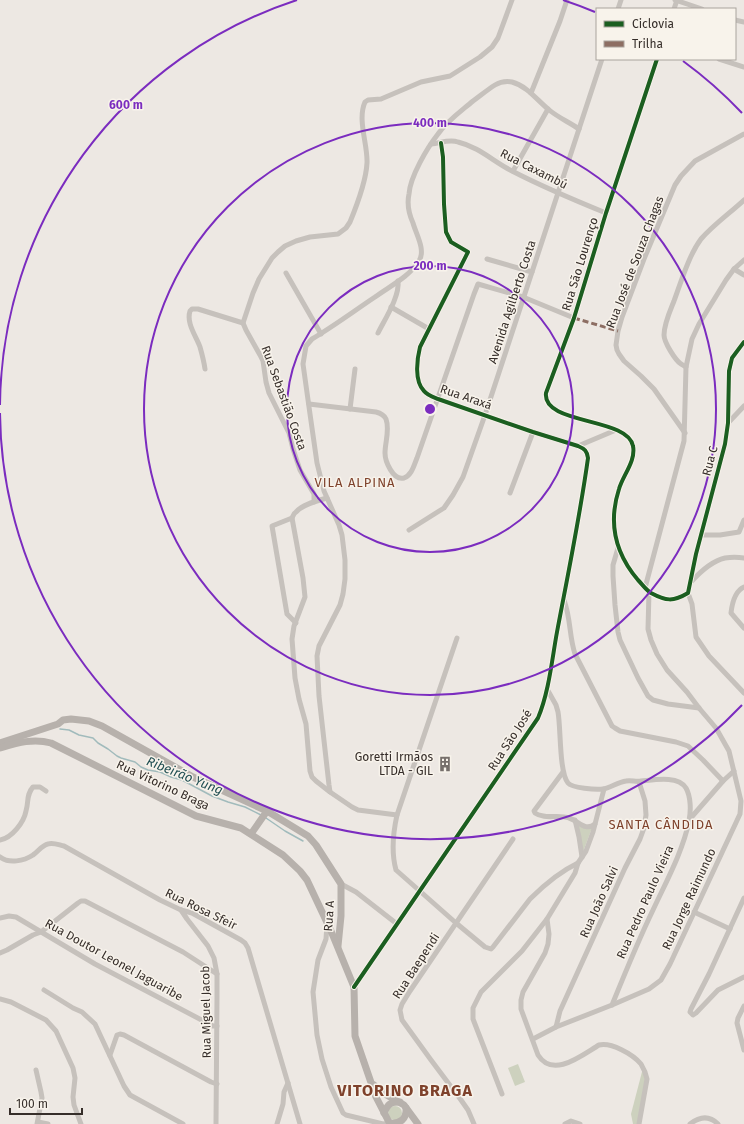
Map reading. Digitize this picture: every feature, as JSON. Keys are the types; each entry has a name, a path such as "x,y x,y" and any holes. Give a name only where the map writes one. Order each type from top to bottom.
{"main road":[{"path":"0,743 58,724 63,720 71,719 89,721 108,728 193,777 264,815 308,836 316,845 341,884"},
{"name":"Rua Vitorino Braga","path":"0,748 32,740 51,743 196,816 241,828 283,855 300,871 307,880 354,987 355,1036 376,1097 390,1123"},
{"path":"251,834 264,815"},
{"name":"Rua A","path":"338,949 342,895 341,884"},
{"path":"329,928 340,930"},
{"path":"326,939 335,941"},
{"path":"370,1080 378,1090 400,1102 418,1124"},
{"path":"384,1113 391,1103 400,1102"},
{"path":"390,1123 403,1119 407,1112 406,1108"}],"street":[{"path":"205,369 200,347 192,329 189,317 190,311 192,309 198,309 243,323 259,279 272,258 285,246 310,237 338,234 346,228 350,222 364,182 367,166 362,124 365,102 368,100 381,99 421,82 450,76 480,57 492,47 498,38 512,0"},
{"path":"531,93 567,0"},
{"path":"676,0 699,8"},
{"name":"Avenida Agilberto Costa","path":"410,530 444,508 463,477 485,415 602,60"},
{"name":"Rua São Lourenço","path":"616,430 568,416 556,410 547,402 545,397 574,318 606,213 657,60"},
{"path":"722,60 744,67"},
{"path":"330,792 328,785 320,703 317,656 319,646 335,615 343,594 345,560 342,535 324,491 317,462 303,364 306,346 312,340 398,281 419,262 421,257 420,244 412,222 408,193 414,177 431,144 446,124 483,93 495,85 503,82 515,83 531,93 548,109 578,129"},
{"path":"513,172 548,109"},
{"name":"Rua José de Souza Chagas","path":"685,433 654,389 624,361 617,350 616,339 622,317 644,259 675,184 695,161 744,134"},
{"name":"Rua Caxambú","path":"431,144 450,140 469,145 513,172 606,213"},
{"name":"Rua Araxá","path":"441,142 446,232 451,242 468,252 420,347 417,370 422,390 438,399 578,446"},
{"path":"686,367 677,360 665,340 667,320 695,248 700,240 744,200"},
{"path":"487,259 532,272"},
{"name":"Rua Jorge Raimundo","path":"533,1039 556,1027 649,989 661,980 670,964 740,814 741,801 729,751 716,728 668,670 651,640 648,629 647,590 684,441 686,367 692,339 699,324 726,280 734,269 744,260"},
{"path":"734,269 744,275"},
{"path":"286,273 321,334"},
{"path":"378,333 398,291 398,281"},
{"path":"308,404 376,412 384,416 388,428 385,452 386,458 390,468 397,477 406,477 411,472 478,284 523,297 574,318"},
{"path":"391,307 429,329"},
{"name":"Rua Sebastião Costa","path":"243,323 263,361 269,393 289,433 300,470 314,494"},
{"name":"Rua C","path":"688,593 701,535 725,444 728,423 729,371 732,358 743,344"},
{"path":"350,409 355,369"},
{"path":"728,423 744,406"},
{"path":"578,446 616,430 628,436 633,444 633,458 619,489 614,507 614,532 618,548 629,569 647,590 672,600 688,593 692,604 696,637 709,656 744,693"},
{"path":"510,493 533,432"},
{"name":"Rua São José","path":"354,987 538,718 547,689 588,458 587,452 584,448 578,446"},
{"path":"314,502 314,494 324,491"},
{"path":"296,623 287,614 272,526 292,518 296,512 314,502 327,498"},
{"path":"292,518 304,578 305,597 292,639 295,672 299,699 306,724 310,771 312,777 330,792 358,810 398,815"},
{"path":"701,535 720,535 739,532 744,520"},
{"path":"618,548 613,576 618,632 620,640 638,678 648,696 652,700 668,704 699,708"},
{"path":"690,584 696,576 710,565 725,558 744,558"},
{"path":"744,587 740,588 733,603 731,613 744,628"},
{"path":"564,599 568,611 572,645 575,654 612,726 620,731 676,742 688,746 723,781"},
{"path":"457,638 393,834 394,864 396,870 456,923 486,947 491,949 536,892 556,875 578,863"},
{"path":"547,689 556,704 558,712 563,772 534,811 536,814 544,817 566,817 575,820 582,826 587,827 595,824"},
{"path":"689,820 723,781 734,771"},
{"name":"Rua Pedro Paulo Vieira","path":"563,772 568,782 576,787 604,789 629,780 640,782 649,780 671,780 681,783 687,790 690,800 689,820 680,849 636,946 612,1005"},
{"name":"Rua João Salvi","path":"556,1027 560,1011 644,828 646,815 645,802 640,782"},
{"path":"0,840 6,839 23,820 29,792 33,787 40,787 46,791"},
{"path":"502,1094 473,1019 473,1008 481,992 522,951 547,919 575,873 578,863 582,858 593,832 604,789"},
{"path":"575,820 582,858"},
{"name":"Rua Baependi","path":"474,1124 468,1110 402,1020 400,1010 410,990 513,839"},
{"name":"Rua Rosa Sfeir","path":"0,857 5,860 16,861 33,855 48,844 58,844 69,848 160,900 181,910 192,913 245,943 248,948 300,1124"},
{"path":"341,884 356,892 397,924"},
{"path":"342,895 351,889"},
{"path":"744,898 690,1012 693,1015 718,990 744,977"},
{"path":"0,953 41,932 78,903 85,901 183,952 217,974"},
{"name":"Rua Miguel Jacob","path":"181,910 212,952 217,974 216,1124"},
{"path":"694,912 730,929"},
{"name":"Rua Doutor Leonel Jaguaribe","path":"0,918 9,916 16,917 95,964 213,1026 217,1026"},
{"path":"547,919 549,934 548,944 545,953 523,992 521,1000 521,1009 538,1055 541,1061 554,1065 571,1062 599,1045 604,1044 623,1051 640,1063 646,1074 647,1079 639,1124"},
{"path":"329,928 318,960 313,992 317,1035 322,1059 340,1110 346,1115 382,1124 390,1123"},
{"path":"44,990 82,1012 92,1020 124,1086 130,1095 183,1124"},
{"path":"0,999 11,1002 46,1020 56,1031 73,1068 75,1078 73,1097 74,1105 81,1124"},
{"path":"744,1006 737,1022 744,1050"},
{"path":"110,1055 117,1036 120,1034 124,1035 217,1084"},
{"path":"36,1070 42,1098 38,1123 48,1124"},
{"path":"277,1124 284,1092 288,1083"},
{"path":"690,1124 702,1118 710,1119 718,1124"},
{"path":"565,1124 571,1121 580,1124"}],"green space":[{"path":"578,825 592,828 583,852"},
{"path":"518,1064 525,1082 515,1086 508,1068"},
{"path":"643,1068 646,1074 639,1124 633,1124 631,1114"},
{"path":"392,1106 398,1106 402,1110 402,1116 398,1120 392,1120 388,1116 388,1110"}],"waterway":[{"name":"Ribeirão Yung","path":"60,729 69,730 79,735 93,738 121,758 135,762 148,770 160,772 182,780 212,796 245,807 261,815"},
{"name":"Ribeirão Yung","path":"266,818 303,841"}],"marked path":[{"path":"574,318 618,331"}],"cycle path":[{"path":"657,60 606,213 574,318 546,393 548,403 557,411 617,430 628,437 633,446 633,457 619,489 616,502 614,514 616,537 619,548 630,570 647,590 661,598 674,599 688,593 696,554 725,444 728,423 729,371 732,358 744,342"},
{"path":"354,987 538,718 550,675 578,523 588,458 585,450 578,446 430,396 421,387 417,370 420,347 468,252 451,242 446,232 443,157 441,143"}],"place":[{"name":"Goretti Irmãos LTDA - GIL","path":"445,764"}],"district":[{"name":"VILA ALPINA","path":"355,482"},
{"name":"SANTA CÂNDIDA","path":"661,824"},
{"name":"VITORINO BRAGA","path":"405,1090"}]}
